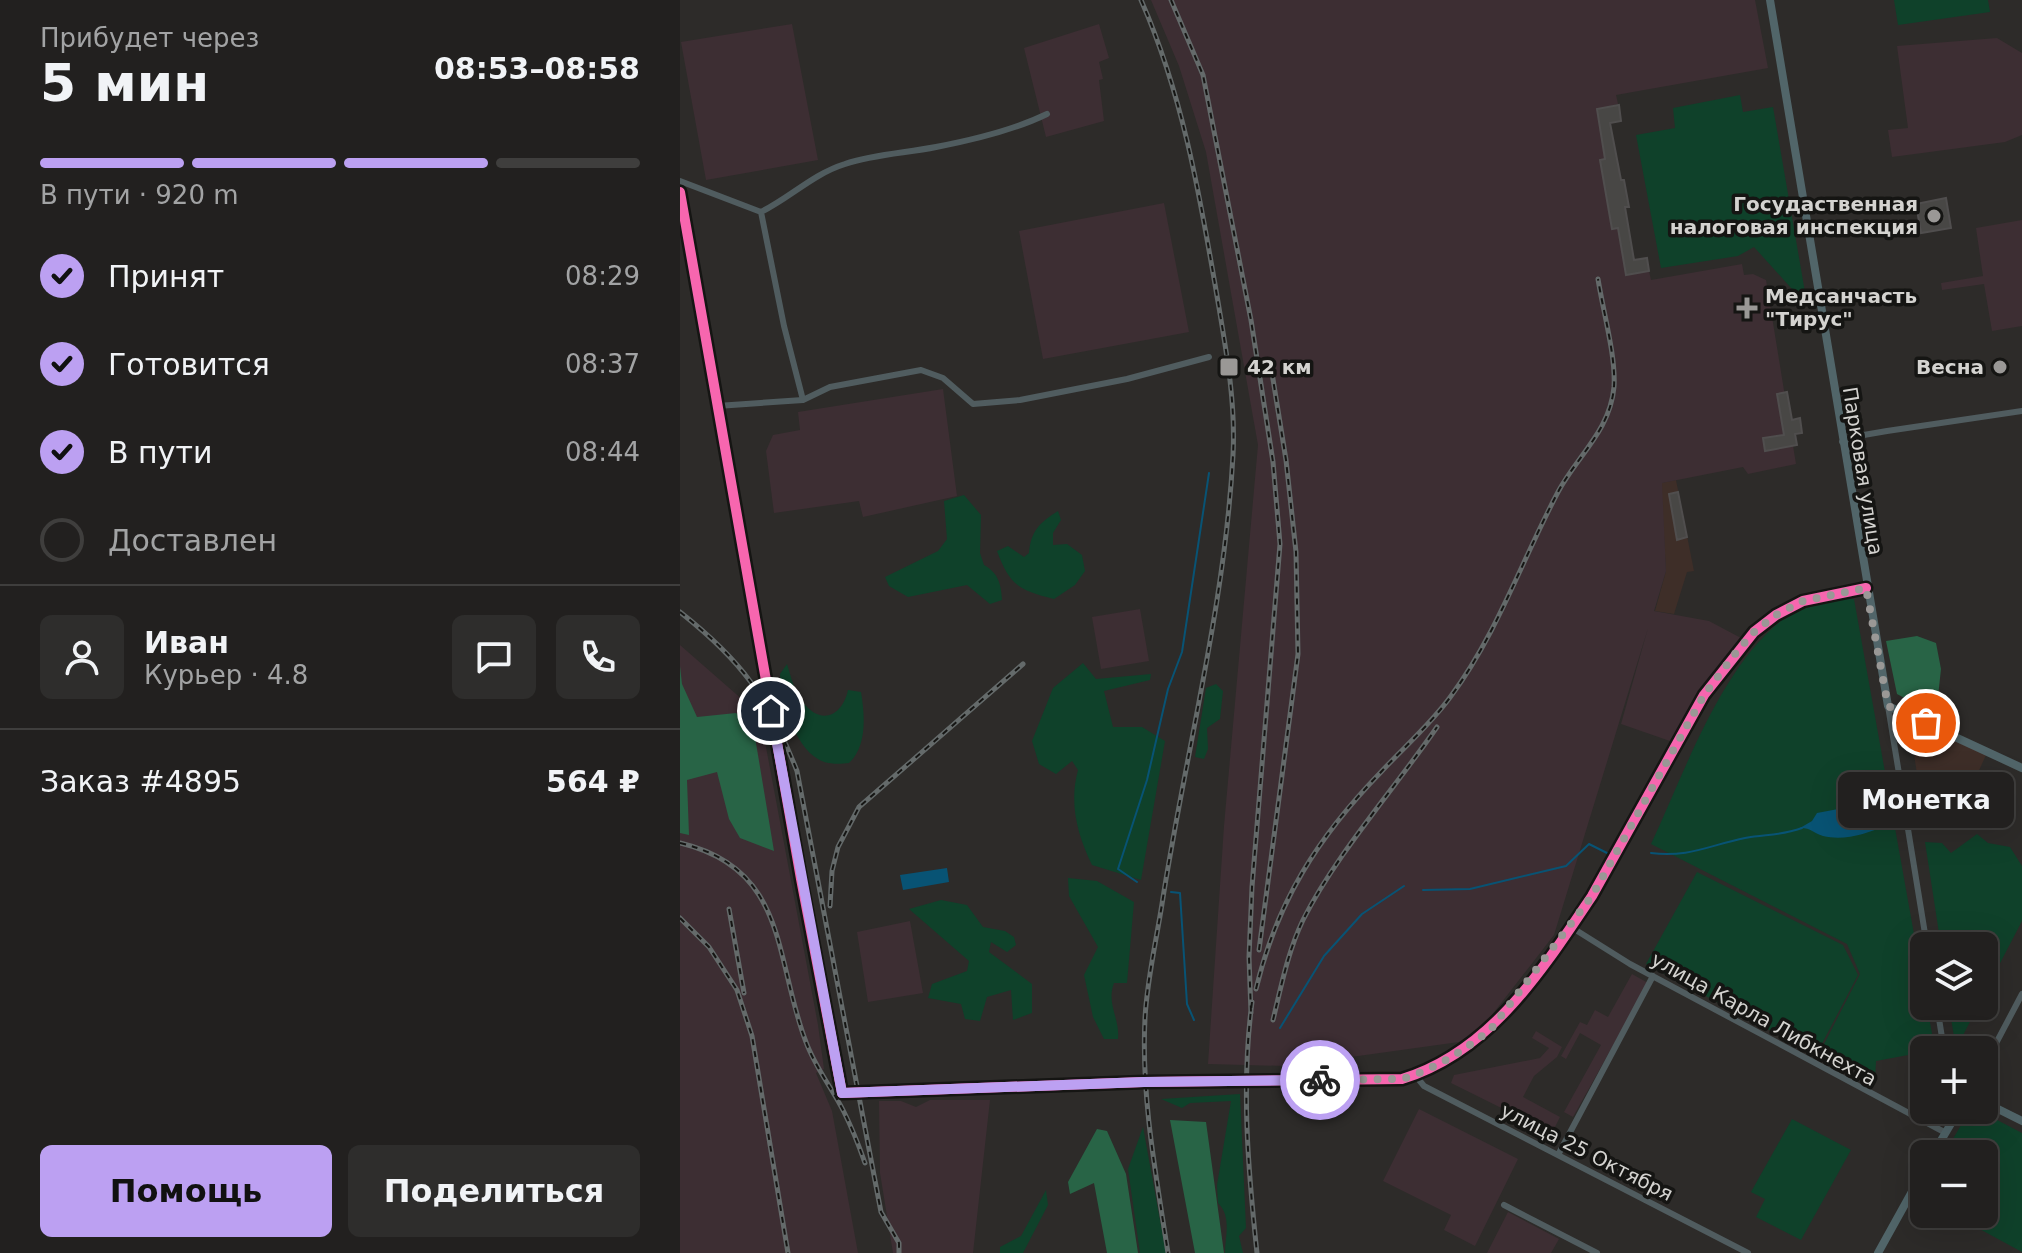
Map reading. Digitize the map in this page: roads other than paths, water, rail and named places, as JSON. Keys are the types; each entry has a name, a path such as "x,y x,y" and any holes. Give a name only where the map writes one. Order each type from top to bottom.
{"main road":[{"name":"Парковая улица","path":"1770,0 1888,706"},
{"path":"1888,706 2022,768"},
{"path":"1998,1109 2022,1121"},
{"path":"1942,1140 1951,1124"},
{"path":"1878,1253 1910,1195"}],"street":[{"path":"680,181 761,212 783,201 819,173 848,163 1020,128 1047,114"},
{"path":"680,192 842,1093 1144,1082 1402,1079 1415,1075 1470,1047 1491,1029 1571,927 1592,896 1704,695 1754,632 1776,615 1803,601 1866,588"},
{"path":"761,212 784,326 803,400"},
{"path":"717,406 803,400 830,387 921,370 943,378 973,404 1020,400 1185,366 1209,357"},
{"path":"1842,442 1863,435 2022,411"},
{"name":"Парковая улица","path":"1888,706 1925,932"},
{"name":"улица Карла Либкнехта","path":"1571,927 1653,976 1946,1133"},
{"path":"1558,1155 1653,976"},
{"path":"1998,1039 2022,994"},
{"name":"улица 25 Октября","path":"1415,1075 1424,1086 1748,1253"},
{"path":"1504,1205 1597,1253"}],"water":[{"path":"1870,803 1883,811 1886,825 1863,834 1839,838 1800,828 1812,821 1817,813"},
{"path":"947,868 949,882 903,890 900,875"}],"waterway":[{"path":"1137,882 1118,869 1147,780 1168,689 1182,652 1209,473"},
{"path":"1651,853 1688,852 1802,828"},
{"path":"1423,890 1470,889 1566,866 1589,844 1609,854"},
{"path":"1280,1028 1324,956 1362,914 1404,886"},
{"path":"1171,892 1180,893 1187,1004 1194,1020"}],"railway":[{"path":"1141,0 1168,71 1196,179 1226,351 1234,434 1222,568 1146,1004 1144,1048 1147,1107 1168,1253"},
{"path":"1171,0 1203,75 1251,320 1273,462 1280,544 1252,887 1249,957 1251,1013"},
{"path":"1256,989 1276,927 1303,872 1358,796 1451,696 1496,622 1558,492 1600,430 1611,403 1614,375 1598,279"},
{"path":"1259,950 1298,654 1296,552 1272,373"},
{"path":"680,612 720,647 751,682 775,722 797,771 881,1212 899,1243 899,1253"},
{"path":"830,906 832,871 838,847 859,807 1023,664"},
{"path":"1273,1020 1293,944 1316,896 1348,847 1437,727"},
{"path":"680,843 715,856 741,873 759,896 772,921 806,1042 844,1112 865,1163"},
{"path":"729,909 744,993"},
{"path":"680,918 709,947 737,990 752,1036 788,1253"},
{"path":"1252,1002 1246,1096 1257,1253"}],"place":[{"name":"Госудаственная налоговая инспекция","path":"1934,216"},
{"name":"Медсанчасть \"Тирус\"","path":"1747,308"},
{"name":"42 км","path":"1229,367"},
{"name":"Весна","path":"2000,367"},
{"name":"Монетка","path":"1926,723"}]}
